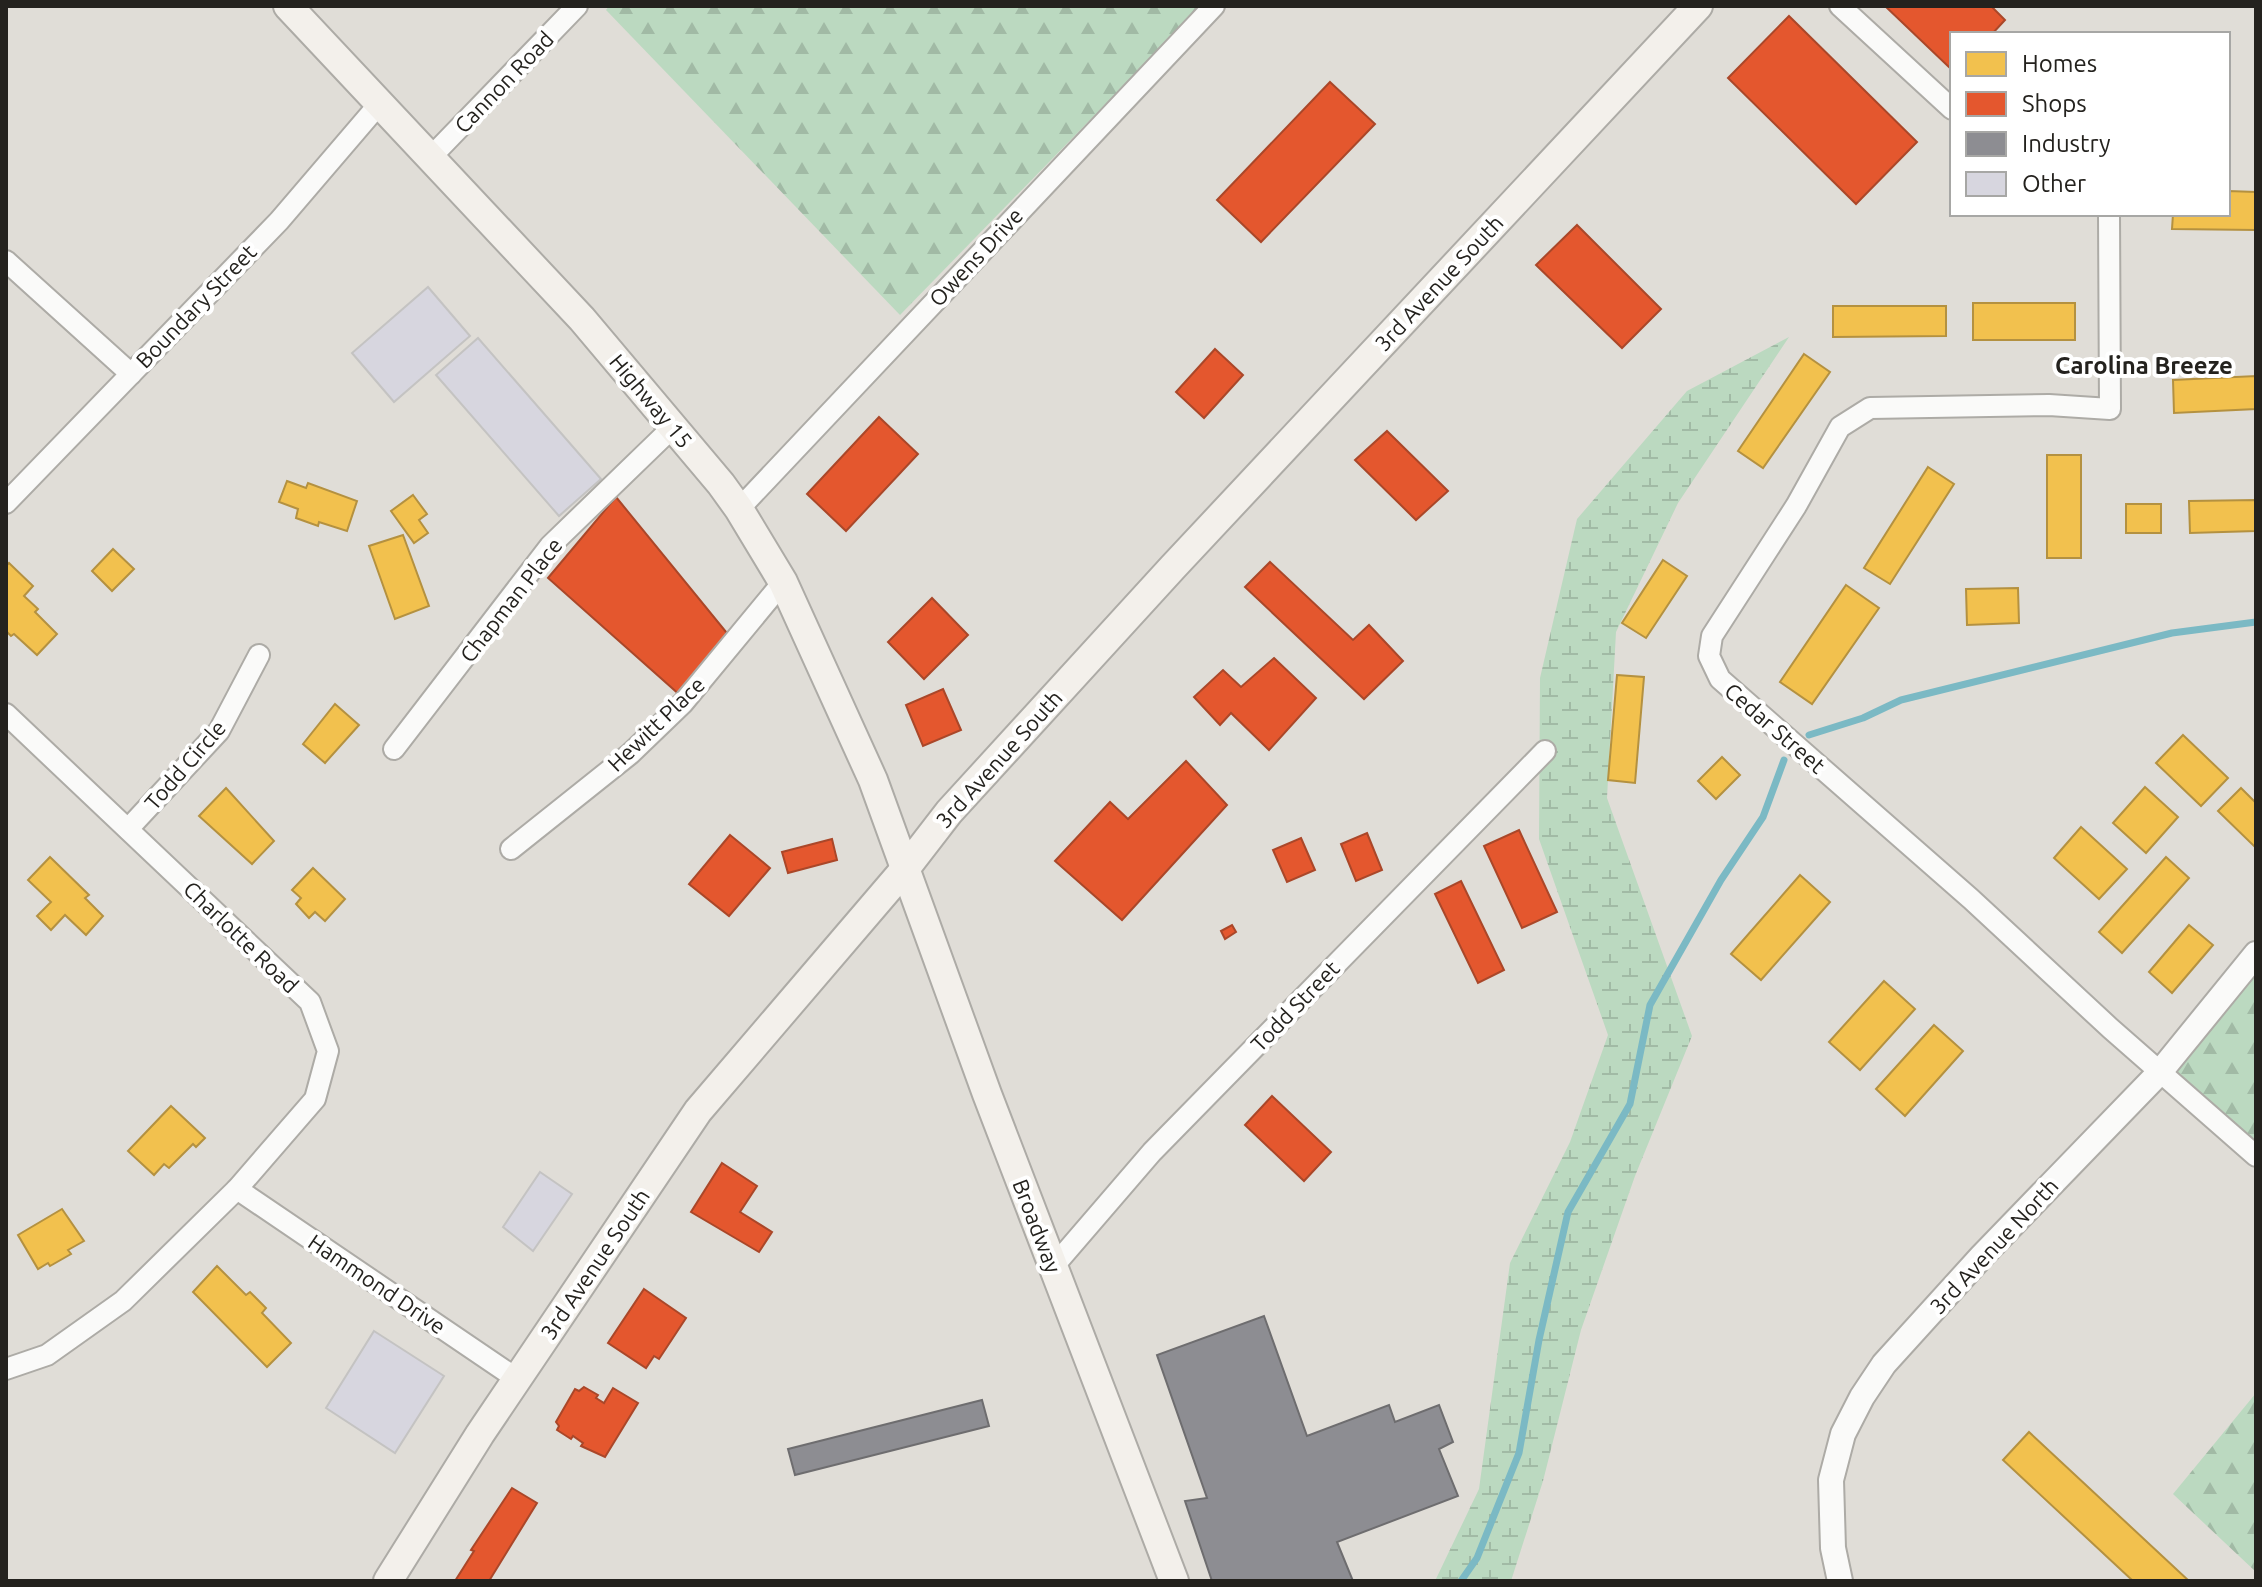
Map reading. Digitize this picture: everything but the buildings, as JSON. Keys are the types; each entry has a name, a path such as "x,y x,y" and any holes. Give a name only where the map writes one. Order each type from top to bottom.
{"main road":[{"name":"Highway 15","path":"288,6 582,319 739,509 783,582 873,780 905,869"},
{"name":"3rd Avenue South","path":"388,1581 517,1379 698,1111 905,869 949,812 1173,567 1698,6"},
{"name":"Broadway","path":"905,869 1174,1581"}],"street":[{"name":"Cannon Road","path":"431,157 577,6"},
{"name":"Owens Drive","path":"739,509 1214,6"},
{"path":"1840,6 1950,107"},
{"name":"Boundary Street","path":"6,503 279,221 380,103"},
{"name":"Cedar Street","path":"2109,216 2110,409 2049,405 1870,408 1840,427 1796,506 1712,636 1709,656 1720,679 1971,899 2055,979 2256,1156"},
{"path":"10,273 131,374"},
{"name":"Chapman Place","path":"394,749 550,546 673,427"},
{"name":"Hewitt Place","path":"511,849 630,754 683,703 783,582"},
{"name":"Todd Circle","path":"128,829 219,731 259,655"},
{"name":"Charlotte Road","path":"6,714 310,1002 328,1051 315,1099 237,1189 123,1301 47,1355 6,1369"},
{"name":"Todd Street","path":"1053,1267 1152,1152 1545,751"},
{"name":"3rd Avenue North","path":"1840,1581 1833,1548 1831,1480 1843,1434 1862,1397 1884,1364 1982,1256 2160,1072 2256,954"},
{"name":"Hammond Drive","path":"237,1189 517,1379"}],"green space":[{"path":"609,6 1201,6 900,315 606,10"},
{"path":"1789,337 1678,503 1616,632 1607,798 1692,1036 1635,1176 1581,1330 1543,1481 1511,1581 1435,1581 1479,1489 1510,1263 1570,1142 1608,1035 1539,839 1540,678 1577,519 1687,391"},
{"path":"2256,954 2256,1156 2160,1072"},
{"path":"2256,1393 2256,1572 2173,1494"}],"waterway":[{"path":"1809,735 1863,718 1901,700 2172,633 2256,622"},
{"path":"1461,1581 1477,1558 1519,1453 1539,1340 1568,1212 1630,1104 1650,1005 1721,880 1763,817 1784,760"}],"district":[{"name":"Carolina Breeze","path":"2144,366"}]}
